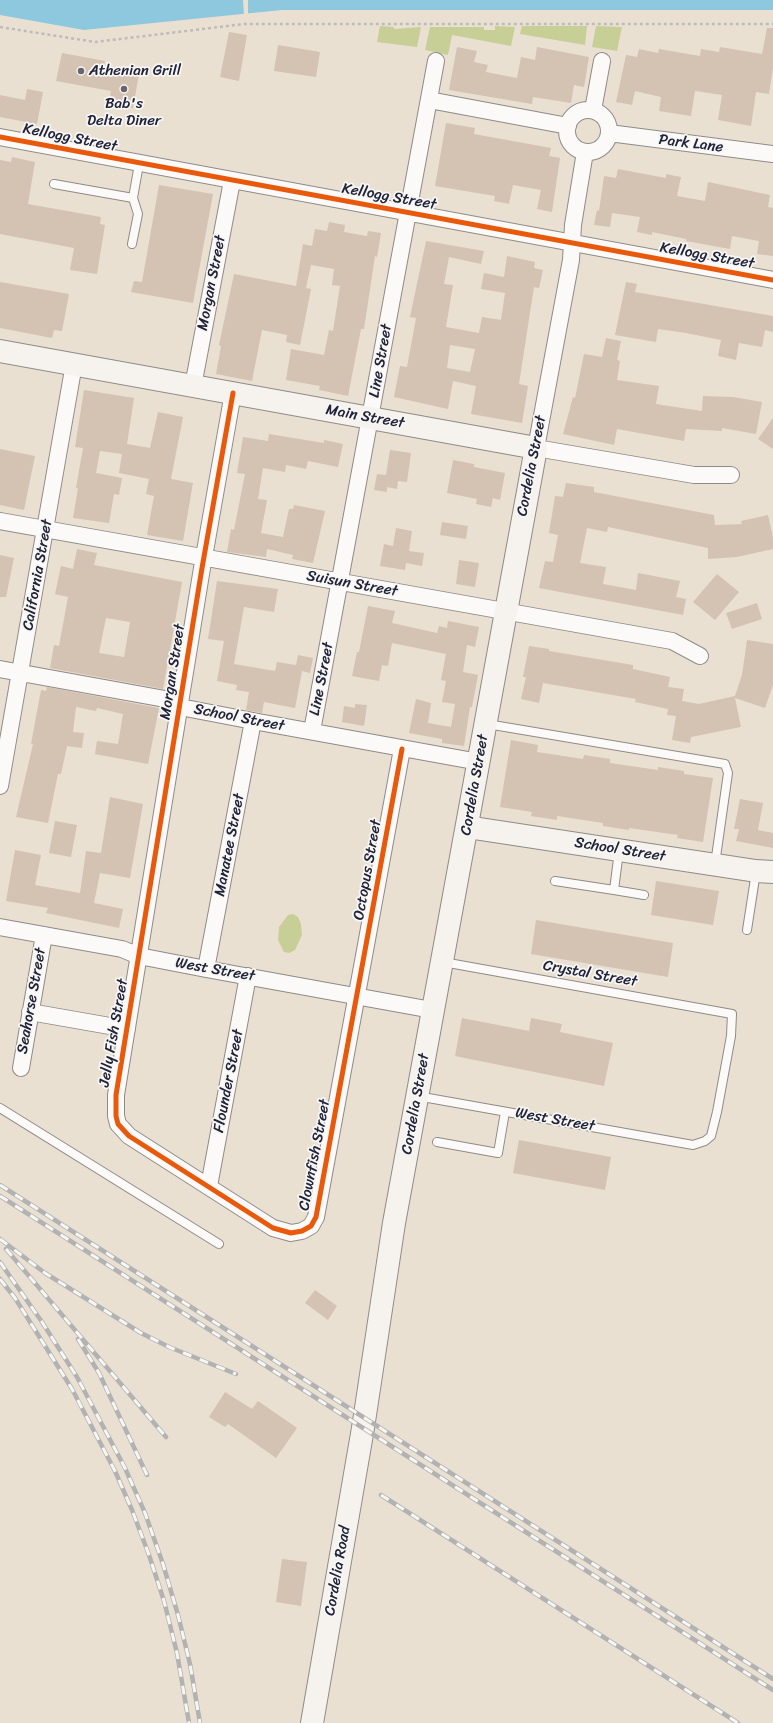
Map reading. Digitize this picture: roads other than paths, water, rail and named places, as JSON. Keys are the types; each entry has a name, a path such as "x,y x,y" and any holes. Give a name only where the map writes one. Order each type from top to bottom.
{"main road":[{"name":"Main Street","path":"0,351 536,448"},
{"name":"Cordelia Street","path":"364,1418 394,1223 536,448"},
{"name":"School Street","path":"467,827 765,871"},
{"name":"Cordelia Road","path":"312,1723 364,1418"}],"street":[{"name":"Line Street","path":"312,731 436,61"},
{"path":"593,110 602,61"},
{"path":"429,100 568,126"},
{"path":"586,110 593,110 604,116 607,121 609,133 607,140 598,150 585,152 573,145 569,140 568,126 574,115 586,110"},
{"name":"Park Lane","path":"609,133 773,154"},
{"name":"Kellogg Street","path":"0,138 773,280"},
{"name":"Cordelia Street","path":"536,448 571,260 571,243 585,152"},
{"name":"Morgan Street","path":"193,386 232,181"},
{"name":"California Street","path":"0,786 74,364"},
{"name":"Morgan Street","path":"139,956 204,557 233,393"},
{"name":"Main Street","path":"536,448 694,475 731,475"},
{"name":"Suisun Street","path":"0,521 672,641 700,656"},
{"name":"School Street","path":"0,669 165,700 180,707 479,762"},
{"name":"Manatee Street","path":"206,969 253,721"},
{"name":"Octopus Street","path":"358,996 402,749"},
{"name":"West Street","path":"0,927 122,949 139,956 206,969 432,1010"},
{"name":"Seahorse Street","path":"21,1068 44,935"},
{"name":"Jelly Fish Street","path":"139,956 116,1095 116,1116 118,1124 129,1136 209,1186"},
{"name":"Flounder Street","path":"209,1186 248,976"},
{"name":"Clownfish Street","path":"209,1186 273,1228 291,1233 302,1232 311,1226 316,1217 321,1195 358,996"},
{"path":"30,1012 127,1029"}],"lane":[{"path":"132,244 138,214 132,198 139,164"},
{"path":"54,184 132,198"},
{"path":"486,724 725,764 728,773 714,864"},
{"path":"614,890 619,850"},
{"path":"747,930 765,871"},
{"path":"555,881 644,895"},
{"name":"Crystal Street","path":"442,962 732,1014 729,1043 717,1112 711,1136 705,1141 693,1144"},
{"name":"West Street","path":"417,1096 693,1144"},
{"path":"0,1108 219,1244"},
{"path":"436,1142 498,1153 505,1112"}],"water":[{"path":"0,0 773,0 773,10 282,10 84,30 0,15"}],"railway":[{"path":"0,1185 773,1679"},
{"path":"0,1196 773,1690"},
{"path":"0,1239 45,1273 141,1333 169,1347 236,1374"},
{"path":"6,1249 166,1437"},
{"path":"0,1262 42,1322 77,1377 125,1468 145,1513 163,1564 178,1615 190,1664 200,1723"},
{"path":"0,1279 15,1298 72,1389 115,1471 132,1510 164,1601 177,1653 189,1723"},
{"path":"78,1339 99,1373 147,1475"},
{"path":"381,1495 738,1723"}],"place":[{"name":"Athenian Grill","path":"81,71"},
{"name":"Bab's Delta Diner","path":"124,89"}]}
